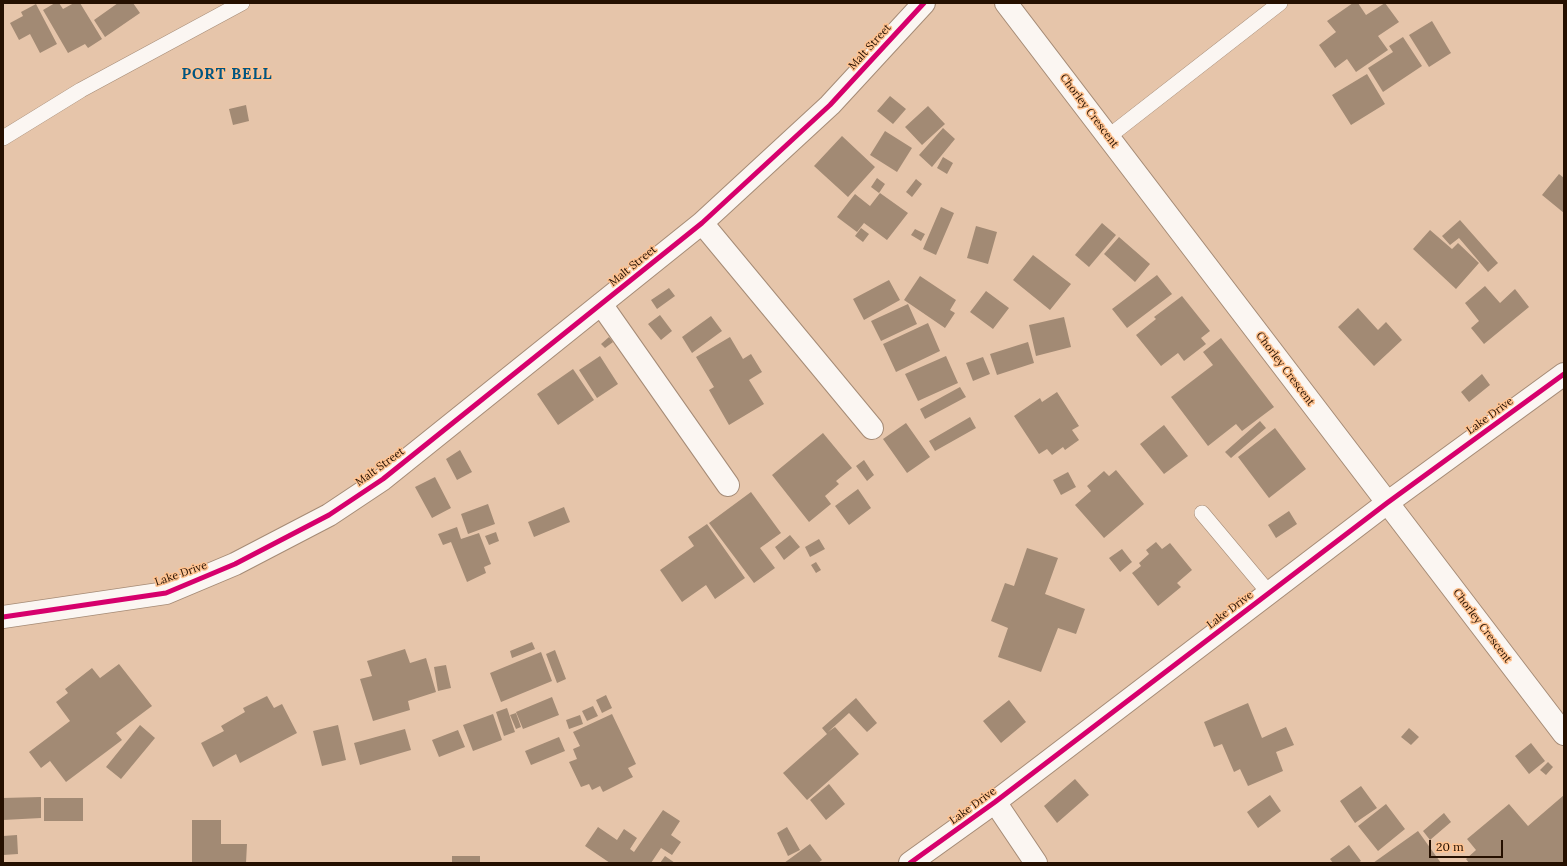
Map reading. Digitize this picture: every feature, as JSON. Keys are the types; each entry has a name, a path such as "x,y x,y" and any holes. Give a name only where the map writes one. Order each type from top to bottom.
{"street":[{"name":"Malt Street","path":"329,515 383,479 702,223 830,105 924,3"},
{"name":"Chorley Crescent","path":"1006,3 1564,734"},
{"path":"702,223 872,428"},
{"path":"601,304 728,486"},
{"name":"Lake Drive","path":"910,863 995,802 1387,503 1564,374"},
{"name":"Lake Drive","path":"3,617 166,592 235,564 329,515"},
{"path":"995,802 1036,863"}],"lane":[{"path":"3,138 81,90 242,3"},
{"path":"1108,137 1280,3"},
{"path":"1202,513 1269,593"}],"building":[{"path":"55,3 59,3 63,9 74,3 80,3 102,39 88,48 85,44 68,53 43,10"},
{"path":"118,3 133,3 140,13 105,37 94,20"},
{"path":"1353,3 1358,3 1366,15 1385,3 1399,22 1378,36 1388,50 1356,72 1347,59 1335,68 1319,45 1336,32 1327,21"},
{"path":"36,4 57,44 40,53 30,34 19,40 10,23 23,16 21,12"},
{"path":"1432,21 1451,53 1429,67 1409,35"},
{"path":"1403,37 1422,66 1383,92 1368,68 1393,52 1389,46"},
{"path":"1367,74 1385,104 1351,125 1332,95"},
{"path":"890,96 906,109 893,124 877,111"},
{"path":"246,105 249,121 233,125 229,109"},
{"path":"928,106 945,124 922,145 905,127"},
{"path":"943,128 955,139 932,167 919,155"},
{"path":"885,131 912,148 897,172 870,155"},
{"path":"842,136 875,167 848,197 814,166"},
{"path":"943,157 953,163 947,174 937,168"},
{"path":"1559,174 1564,178 1564,213 1542,195"},
{"path":"877,178 885,184 879,193 871,187"},
{"path":"916,179 922,184 912,197 906,192"},
{"path":"880,193 908,213 887,240 864,223 857,232 837,217 855,194 870,206"},
{"path":"941,207 954,213 936,255 923,249"},
{"path":"1460,220 1498,263 1488,272 1459,238 1450,245 1442,236"},
{"path":"1102,223 1116,235 1089,267 1075,255"},
{"path":"976,226 997,232 988,264 967,258"},
{"path":"861,228 869,234 863,242 855,236"},
{"path":"915,229 925,234 921,241 911,235"},
{"path":"1430,230 1452,249 1458,243 1479,263 1456,289 1413,249"},
{"path":"1119,237 1150,264 1135,282 1104,254"},
{"path":"1033,255 1071,284 1050,310 1013,280"},
{"path":"1157,275 1172,294 1127,328 1112,309"},
{"path":"920,276 956,300 950,310 955,313 945,328 904,300"},
{"path":"889,280 900,300 864,320 853,299"},
{"path":"1485,286 1500,303 1515,289 1529,307 1484,344 1471,328 1479,321 1465,303"},
{"path":"669,288 675,296 657,309 651,300"},
{"path":"986,291 1009,308 993,329 970,312"},
{"path":"1182,296 1210,331 1201,338 1206,344 1184,361 1178,353 1161,366 1136,335 1156,319 1154,317"},
{"path":"908,304 917,324 881,341 871,321"},
{"path":"1358,308 1378,330 1386,322 1402,340 1374,366 1338,327"},
{"path":"660,315 672,331 661,340 648,324"},
{"path":"711,316 722,331 692,353 682,337"},
{"path":"1064,317 1071,347 1036,356 1029,325"},
{"path":"928,323 940,351 896,372 883,344"},
{"path":"609,337 613,342 605,348 601,344"},
{"path":"730,337 743,359 751,354 762,372 749,380 764,404 729,425 709,390 714,387 696,357"},
{"path":"1221,338 1274,407 1242,431 1236,424 1208,446 1171,397 1213,365 1203,352"},
{"path":"1028,342 1034,363 997,375 990,354"},
{"path":"600,356 618,384 597,398 579,370"},
{"path":"946,356 958,383 918,401 905,374"},
{"path":"983,357 990,374 973,381 966,363"},
{"path":"573,369 594,400 558,425 537,394"},
{"path":"1482,374 1490,385 1469,402 1461,392"},
{"path":"960,387 966,397 925,419 920,409"},
{"path":"1057,392 1079,426 1072,430 1079,440 1065,450 1063,447 1052,455 1047,449 1039,454 1014,416 1040,398 1042,402"},
{"path":"970,417 976,428 935,451 929,441"},
{"path":"1260,421 1266,428 1231,458 1225,452"},
{"path":"906,423 930,457 907,473 883,439"},
{"path":"1164,425 1188,456 1164,474 1140,444"},
{"path":"1275,428 1306,469 1269,498 1238,457"},
{"path":"823,433 852,468 836,481 839,484 825,496 831,504 809,522 772,475"},
{"path":"460,450 472,472 457,480 446,459"},
{"path":"864,460 874,475 867,481 856,466"},
{"path":"1116,470 1144,504 1104,538 1075,505 1091,491 1087,486 1104,471 1109,476"},
{"path":"1068,472 1076,487 1061,495 1053,480"},
{"path":"435,477 451,508 432,518 415,487"},
{"path":"858,489 871,508 849,525 835,506"},
{"path":"751,492 781,533 760,548 775,568 754,583 709,523"},
{"path":"488,504 495,524 468,534 461,514"},
{"path":"564,507 570,522 534,537 528,522"},
{"path":"1289,511 1297,524 1276,538 1268,525"},
{"path":"707,524 745,578 715,599 706,585 682,602 660,570 694,546 688,537"},
{"path":"457,527 461,539 479,533 491,564 484,567 486,573 467,582 451,542 443,545 438,534"},
{"path":"496,532 499,541 489,545 485,536"},
{"path":"790,535 800,547 784,560 775,547"},
{"path":"819,539 825,549 810,557 805,547"},
{"path":"1156,542 1162,549 1170,543 1192,570 1177,583 1181,587 1158,606 1132,573 1141,566 1139,563 1149,554 1146,550"},
{"path":"1027,548 1058,558 1045,594 1085,609 1076,634 1058,628 1041,672 998,657 1008,628 991,621 1005,583 1014,586"},
{"path":"1122,549 1132,562 1120,572 1109,558"},
{"path":"816,562 821,570 816,573 811,565"},
{"path":"532,642 535,649 512,658 510,651"},
{"path":"405,649 410,663 426,658 436,692 408,701 410,710 373,721 360,679 372,676 367,661"},
{"path":"555,650 566,679 557,683 546,654"},
{"path":"541,652 552,681 501,702 490,673"},
{"path":"119,664 152,706 116,733 122,740 66,782 50,761 41,768 29,752 70,721 56,702 68,693 65,689 92,668 100,678"},
{"path":"446,665 451,688 438,691 434,667"},
{"path":"606,695 612,708 602,713 596,700"},
{"path":"267,696 274,708 282,704 297,733 240,763 236,754 213,767 201,743 224,731 221,726 245,712 243,708"},
{"path":"552,697 559,715 523,729 516,712"},
{"path":"856,698 877,723 867,732 849,713 828,732 835,727 859,754 807,800 783,773 827,734 822,728"},
{"path":"1009,700 1026,722 1001,743 983,721"},
{"path":"1248,703 1262,738 1286,727 1294,745 1276,752 1283,771 1248,786 1240,769 1234,772 1222,744 1214,747 1204,722"},
{"path":"593,706 598,716 587,721 582,711"},
{"path":"507,708 515,732 504,736 496,712"},
{"path":"516,713 521,727 516,729 510,715"},
{"path":"493,714 502,740 473,751 463,725"},
{"path":"612,714 636,764 628,768 633,777 603,792 600,786 592,790 589,784 581,787 569,762 577,759 573,749 580,746 573,732"},
{"path":"580,715 583,724 569,729 566,720"},
{"path":"140,725 155,738 121,779 106,767"},
{"path":"338,725 346,760 322,766 313,731"},
{"path":"1409,728 1419,737 1411,745 1401,737"},
{"path":"405,729 411,750 360,765 354,743"},
{"path":"458,730 465,747 439,757 432,740"},
{"path":"559,737 565,751 531,765 525,751"},
{"path":"1531,743 1545,761 1529,774 1515,756"},
{"path":"1548,762 1553,767 1546,775 1540,770"},
{"path":"1075,779 1089,795 1057,823 1044,806"},
{"path":"829,784 845,804 826,820 810,800"},
{"path":"1361,786 1377,808 1355,823 1340,801"},
{"path":"1270,795 1281,811 1258,828 1247,812"},
{"path":"1564,795 1564,863 1469,863 1466,859 1476,850 1467,839 1509,804 1528,826"},
{"path":"41,797 41,818 3,820 3,798"},
{"path":"44,798 83,798 83,821 44,821"},
{"path":"1386,804 1405,829 1378,851 1358,826"},
{"path":"663,810 680,821 671,835 681,842 672,855 661,848 651,863 610,863 585,846 598,827 617,840 624,829 637,838 630,849 634,852"},
{"path":"1444,813 1451,822 1430,840 1423,831"},
{"path":"192,820 221,820 221,844 247,844 246,863 192,863"},
{"path":"787,827 800,850 788,856 777,833"},
{"path":"1418,831 1441,863 1373,863"},
{"path":"17,835 18,854 3,855 3,836"},
{"path":"810,844 822,860 818,863 784,863"},
{"path":"1349,845 1361,861 1358,863 1333,863 1330,859"},
{"path":"452,856 480,856 480,863 452,863"},
{"path":"665,856 675,863 660,863"}],"cycle path":[{"path":"3,617 166,593 235,564 329,515 383,479 702,223 830,105 924,3"},
{"path":"910,863 995,802 1387,503 1564,374"}],"district":[{"name":"PORT BELL","path":"227,75"}]}
